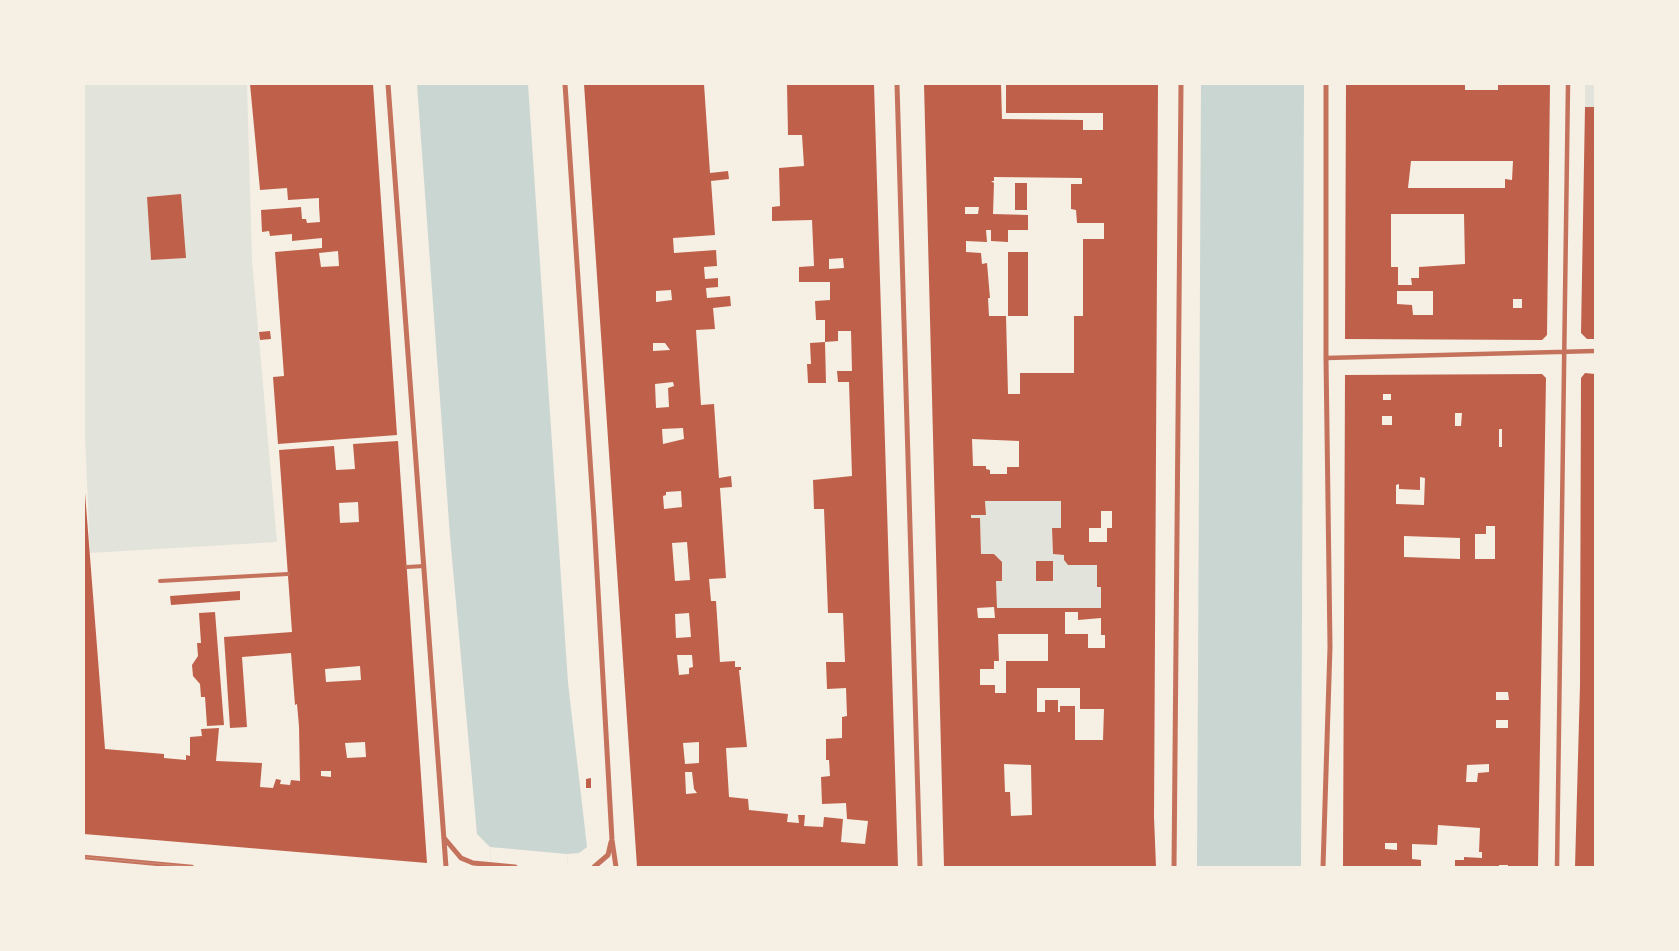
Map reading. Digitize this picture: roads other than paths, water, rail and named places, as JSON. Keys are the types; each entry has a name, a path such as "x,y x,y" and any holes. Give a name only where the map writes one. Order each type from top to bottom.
{"street":[{"path":"388,84 446,867"},
{"path":"565,84 595,529 612,840 616,867"},
{"path":"897,84 920,867"},
{"path":"1174,867 1181,84"},
{"path":"1323,867 1330,647 1326,358 1326,84"},
{"path":"1557,867 1568,84"},
{"path":"1326,358 1595,351"},
{"path":"445,838 461,858 473,863 515,867"},
{"path":"594,867 608,855 612,840"},
{"path":"84,857 192,867"}],"lane":[{"path":"407,567 424,566"},
{"path":"160,581 288,574"}],"tram line":[{"path":"84,857 194,867"}]}
